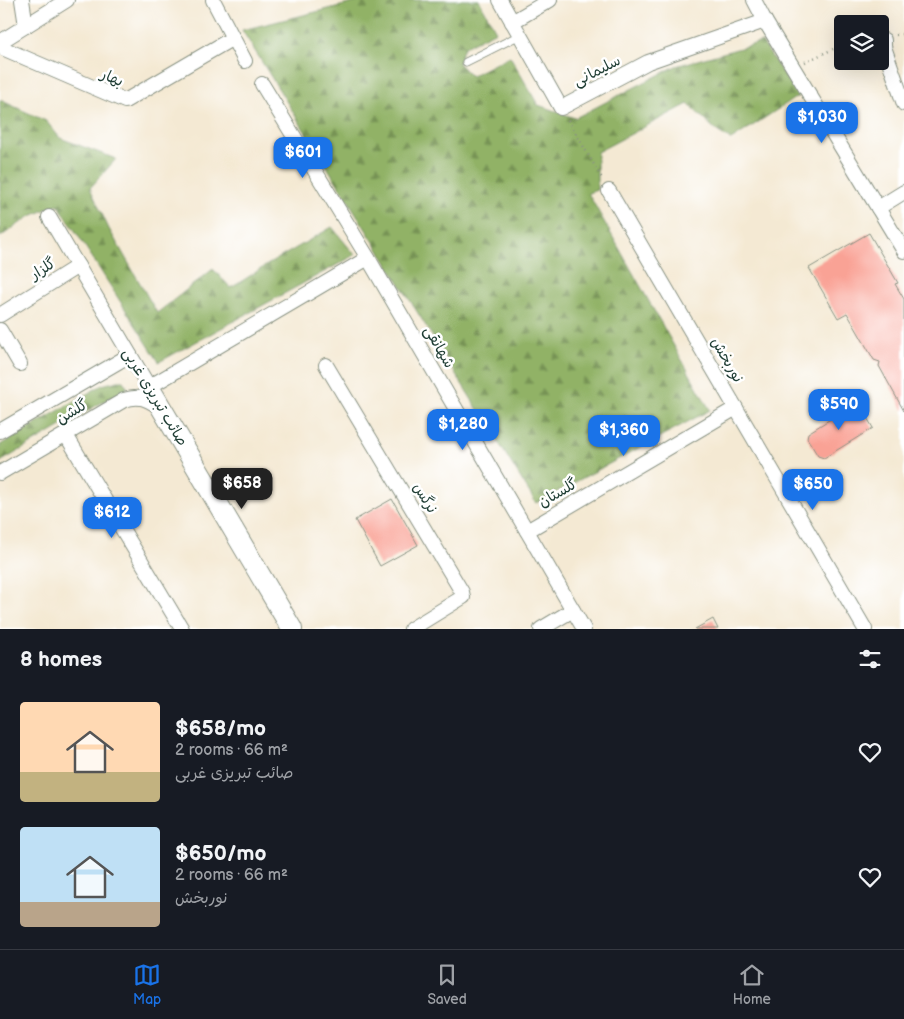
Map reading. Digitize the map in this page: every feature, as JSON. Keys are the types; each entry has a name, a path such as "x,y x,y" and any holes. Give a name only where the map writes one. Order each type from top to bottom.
{"street":[{"path":"22,0 26,26"},
{"path":"0,42 67,0"},
{"path":"213,0 245,61"},
{"path":"500,0 561,108"},
{"path":"512,22 550,0"},
{"path":"754,0 904,251"},
{"name":"سلیمانی","path":"561,108 648,62 765,21"},
{"name":"بهار","path":"0,46 125,101 232,38"},
{"path":"889,61 904,104"},
{"name":"شهانقی","path":"262,84 368,258 584,629"},
{"name":"نوربخش","path":"609,191 865,629"},
{"path":"878,208 904,192"},
{"name":"صائب تبریزی غربی","path":"49,217 292,629"},
{"path":"149,388 368,258"},
{"name":"گلزار","path":"0,315 78,266"},
{"path":"0,330 20,364"},
{"name":"گلشن","path":"0,431 130,355"},
{"name":"نرگس","path":"326,365 462,592 463,597 411,629"},
{"name":"گلشن","path":"0,473 124,400 134,397 144,398 162,409"},
{"name":"گلستان","path":"527,531 736,408"},
{"path":"66,434 182,629"},
{"path":"541,629 573,610"}],"lane":[{"path":"466,62 520,35"}],"path":[{"path":"793,68 834,49"},
{"path":"561,108 609,191"}],"green space":[{"path":"365,0 479,0 496,31 464,47 458,63 471,76 510,56 538,105 575,118 676,66 762,42 798,96 731,140 717,131 688,104 597,152 597,190 588,193 710,410 536,503 242,30"},
{"path":"0,100 46,121 60,138 116,159 90,188 109,229 157,313 213,269 231,288 332,227 355,255 159,362 58,204 29,217 0,237"},
{"path":"123,381 127,387 126,391 118,396 111,397 0,462 0,445 102,385"}],"building":[{"path":"869,233 898,283 895,284 904,299 904,411 879,366 880,362 874,360 847,313 838,318 809,268"},
{"path":"858,402 873,428 824,458 818,456 807,438 808,433"},
{"path":"392,499 418,545 380,566 355,520"},
{"path":"713,619 718,629 695,629"}]}
